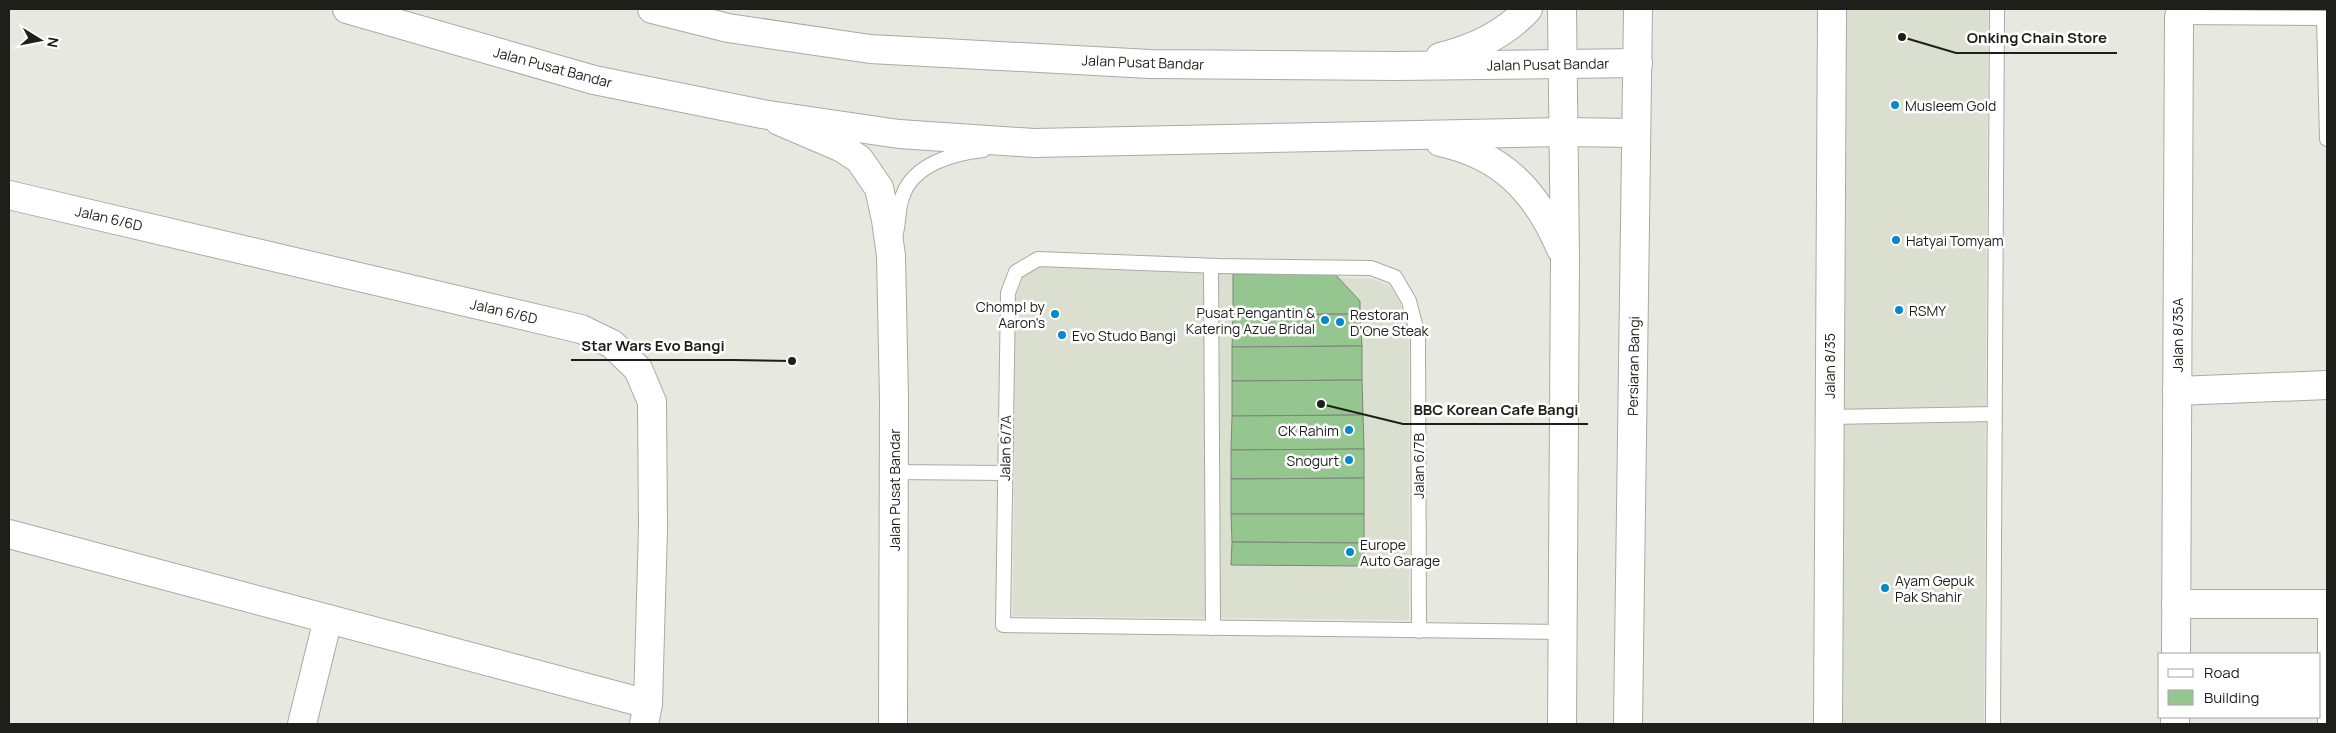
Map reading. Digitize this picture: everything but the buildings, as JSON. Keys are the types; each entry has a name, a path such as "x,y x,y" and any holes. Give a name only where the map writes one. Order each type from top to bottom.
{"main road":[{"name":"Jalan Pusat Bandar","path":"347,9 594,80 762,114 899,134 1034,143 1187,142 1562,132 1636,133"},
{"name":"Jalan Pusat Bandar","path":"652,9 728,28 870,49 1150,64 1397,66 1638,63"},
{"path":"1397,66 1442,56 1481,43 1511,24 1528,9"},
{"path":"1562,9 1562,132 1566,259 1561,632 1562,724"},
{"name":"Persiaran Bangi","path":"1628,724 1638,9"},
{"name":"Jalan 8/35","path":"1828,724 1832,9"},
{"name":"Jalan 8/35A","path":"2176,653 2178,17"},
{"name":"Jalan Pusat Bandar","path":"762,114 829,142 859,159 879,188 891,256 893,724"},
{"path":"1398,135 1442,142 1469,150 1505,170 1519,182 1542,210 1566,259"},
{"name":"Jalan 6/6D","path":"9,195 581,329 612,344 638,368 652,402 654,528 646,714"},
{"path":"2177,391 2327,385"},
{"path":"9,534 328,619 646,714"},
{"path":"2176,604 2326,604"},
{"path":"302,724 328,619"}],"lane":[{"path":"1993,724 1996,9"},
{"path":"2178,17 2325,18 2327,139"},
{"name":"Jalan Pusat Bandar","path":"891,256 903,195 912,180 924,168 966,152 1034,143"},
{"name":"Jalan 6/7A","path":"1211,266 1038,259 1016,272 1008,293 1003,625 1213,628"},
{"path":"1211,266 1213,628 1561,632"},
{"name":"Jalan 6/7B","path":"1211,266 1371,268 1395,277 1409,301 1418,336 1419,631"},
{"path":"1829,417 1995,414"},
{"path":"893,472 1005,473"},
{"path":"2325,724 2326,604"}],"shaded area":[{"path":"1842,9 1988,9 1984,724 1839,724"},
{"path":"1039,266 1372,279 1390,286 1400,302 1409,337 1409,620 1013,616 1015,297 1024,274"}],"place":[{"name":"Onking Chain Store","path":"1902,37"},
{"name":"Musleem Gold","path":"1895,105"},
{"name":"Hatyai Tomyam","path":"1896,240"},
{"name":"RSMY","path":"1899,310"},
{"name":"Chomp! by Aaron's","path":"1055,314"},
{"name":"Pusat Pengantin & Katering Azue Bridal","path":"1325,320"},
{"name":"Restoran D'One Steak","path":"1340,322"},
{"name":"Evo Studo Bangi","path":"1062,335"},
{"name":"Star Wars Evo Bangi","path":"792,361"},
{"name":"BBC Korean Cafe Bangi","path":"1321,404"},
{"name":"CK Rahim","path":"1349,430"},
{"name":"Snogurt","path":"1349,460"},
{"name":"Europe Auto Garage","path":"1350,552"},
{"name":"Ayam Gepuk Pak Shahir","path":"1885,588"}]}
